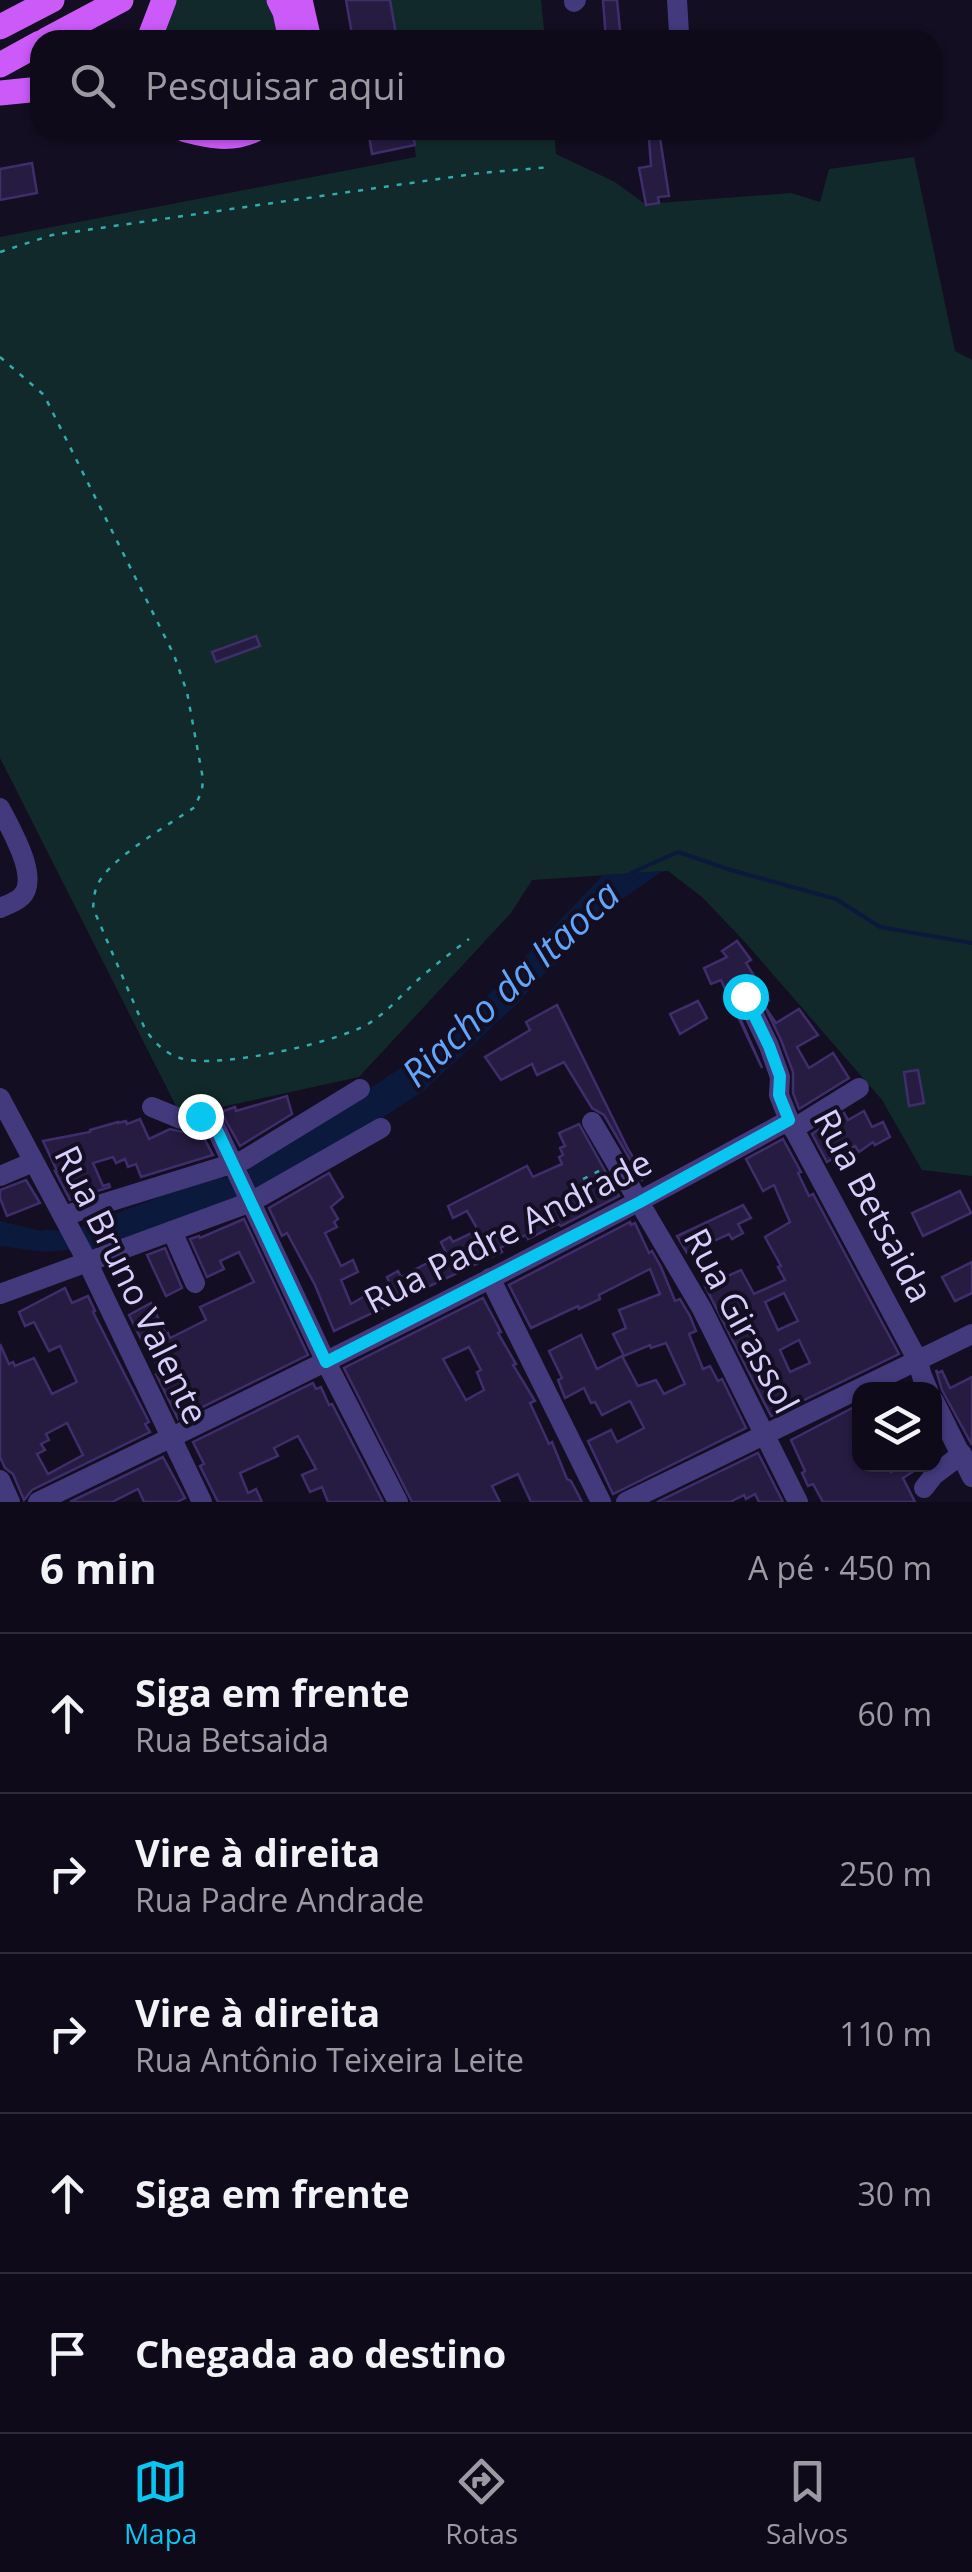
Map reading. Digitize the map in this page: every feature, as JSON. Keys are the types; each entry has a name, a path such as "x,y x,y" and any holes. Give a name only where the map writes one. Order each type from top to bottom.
{"main road":[{"path":"0,27 52,0"},
{"path":"65,30 121,0"},
{"path":"152,30 164,0"},
{"path":"280,0 289,30"},
{"path":"300,0 307,30"},
{"path":"0,65 30,49"},
{"path":"0,93 30,90"}],"street":[{"path":"677,0 679,30"},
{"path":"0,808 29,878 20,898 0,908"},
{"name":"Rua Betsaida","path":"745,996 780,1076 779,1095 791,1125 917,1360 925,1382"},
{"name":"Rua Padre Andrade","path":"38,1502 326,1362 860,1088"},
{"path":"64,1219 233,1167 360,1089"},
{"path":"152,1107 181,1119 204,1114 214,1124 326,1362 398,1502"},
{"name":"Rua Bruno Valente","path":"3,1109 87,1260 202,1502"},
{"name":"Rua Girassol","path":"592,1122 702,1309 798,1502"},
{"path":"0,1294 249,1199 381,1128"},
{"path":"0,1176 34,1162"},
{"path":"172,1231 195,1283"},
{"path":"490,1278 601,1502"},
{"path":"626,1502 972,1334"},
{"path":"942,1416 972,1476"},
{"path":"924,1488 934,1475 962,1454"},
{"path":"0,1480 10,1502"}],"path":[{"path":"0,252 52,235 480,173 551,167"},
{"path":"0,357 44,395 174,655 186,692 203,780 200,799 120,858 98,882 94,896 93,908 144,1030 168,1053 201,1062 271,1052 340,1036 382,1014 468,939"},
{"path":"583,1179 615,1161"}],"green space":[{"path":"175,0 266,0 280,30 164,30"},
{"path":"390,0 541,0 544,30 395,30"},
{"path":"413,140 555,140 556,154 615,182 645,204 791,193 820,202 829,169 914,157 955,351 972,360 972,1176 922,1170 882,1100 744,941 702,897 668,871 532,880 511,913 359,1077 181,1116 0,758 0,237 416,157"}],"water":[{"path":"663,871 612,906 521,1000 425,1090 293,1176 102,1250 44,1252 0,1246 0,1221 59,1235 215,1176 226,1178 248,1170 262,1156 429,1049 475,1009 603,875"}],"building":[{"path":"346,0 390,0 395,30 351,30"},
{"path":"603,0 617,0 620,30 605,30"},
{"path":"370,140 414,140 415,145 372,154"},
{"path":"649,140 660,140 669,196 658,197 659,203 646,205 639,168 651,166"},
{"path":"32,163 37,193 0,200 0,169"},
{"path":"256,636 260,646 216,662 212,652"},
{"path":"737,941 751,960 746,963 769,1000 764,1003 757,989 747,982 738,984 732,994 762,1068 721,980 711,984 704,968 727,957 722,951"},
{"path":"698,1001 707,1018 680,1034 670,1014"},
{"path":"557,1005 645,1178 642,1180 604,1115 592,1108 564,1062 537,1075 532,1064 501,1080 485,1057 530,1030 526,1022"},
{"path":"765,1007 776,1023 799,1009 818,1035 797,1047 809,1068 833,1053 849,1078 799,1109 793,1093 793,1072"},
{"path":"918,1070 924,1103 909,1106 904,1072"},
{"path":"287,1096 292,1114 240,1146 221,1112"},
{"path":"864,1111 872,1127 883,1122 890,1137 859,1152 855,1146 827,1162 812,1134 844,1113 848,1120"},
{"path":"140,1119 149,1139 170,1129 199,1129 213,1155 141,1177 136,1164 128,1167 125,1159 116,1163 113,1157 93,1163 103,1186 110,1187 70,1200 43,1141"},
{"path":"579,1124 619,1196 561,1226 528,1239 526,1235 500,1248 502,1252 334,1331 315,1285 287,1233 282,1236 269,1208 329,1173 343,1197 331,1207 338,1219 334,1222 337,1227 325,1233 341,1266 353,1260 358,1272 341,1280 351,1304 389,1282 387,1277 398,1271 401,1277 446,1253 441,1242 450,1237 453,1242 478,1230 467,1211 453,1218 448,1206 527,1166 533,1177 562,1164 560,1148 565,1146 559,1133"},
{"path":"783,1139 809,1196 813,1194 899,1354 771,1416 705,1286 741,1270 754,1294 785,1280 765,1237 790,1222 774,1185 763,1191 746,1159","holes":["784,1293 798,1321 778,1330 765,1302","799,1340 810,1363 790,1372 780,1350"]},
{"path":"26,1180 40,1203 7,1216 0,1190"},
{"path":"960,1191 971,1213 923,1236 912,1213"},
{"path":"743,1205 751,1218 738,1224 743,1233 732,1239 729,1234 687,1253 677,1236"},
{"path":"244,1219 308,1355 178,1419 144,1338 141,1339 129,1315 151,1303 170,1338 206,1320 200,1307 254,1282 239,1252 220,1261 224,1269 207,1277 190,1239"},
{"path":"630,1222 635,1223 649,1253 652,1251 675,1301 680,1299 690,1316 696,1331 689,1334 703,1369 710,1366 718,1381 722,1379 746,1428 613,1494 588,1441 611,1430 617,1442 644,1428 630,1401 602,1415 584,1388 565,1398 558,1380 562,1378 549,1351 581,1335 597,1369 622,1356 638,1386 656,1380 664,1394 685,1384 666,1343 624,1356 613,1334 626,1328 619,1310 660,1294 650,1269 599,1295 600,1299 531,1328 509,1285"},
{"path":"165,1248 182,1288 166,1296 147,1255"},
{"path":"972,1262 972,1293 955,1301 942,1277"},
{"path":"65,1288 72,1303 88,1296 149,1422 145,1424 150,1432 32,1490 24,1500 13,1474 0,1457 0,1344 9,1364 13,1362 15,1366 34,1358 52,1394 77,1382 60,1346 49,1351 34,1322 25,1326 19,1312","holes":["67,1423 83,1455 48,1474 37,1454 45,1450 41,1444 49,1440 46,1434"]},
{"path":"483,1298 516,1364 513,1365 535,1401 530,1403 549,1444 552,1442 567,1479 582,1502 531,1502 518,1474 492,1486 500,1502 412,1502 344,1368","holes":["469,1347 481,1370 477,1372 484,1390 466,1400 443,1359"]},
{"path":"936,1370 942,1371 950,1388 972,1377 972,1445 942,1390 942,1382"},
{"path":"313,1383 316,1389 321,1387 329,1405 332,1404 383,1502 328,1502 322,1487 310,1492 302,1475 316,1469 298,1436 274,1448 278,1456 240,1473 248,1493 256,1489 262,1502 218,1502 193,1442"},
{"path":"852,1408 852,1472 912,1472 903,1478 915,1502 823,1502 813,1484 808,1486 791,1440"},
{"path":"758,1453 783,1502 759,1502 755,1494 730,1502 657,1502"},
{"path":"163,1457 185,1498 177,1502 144,1502 138,1489 112,1502 70,1502"}],"waterway":[{"name":"Riacho da Itaoca","path":"631,873 678,852 836,899 880,927 972,943"},
{"name":"Riacho da Itaoca","path":"45,1232 65,1233"}],"route":[{"path":"200,1116 204,1114 214,1124 326,1362 640,1202 789,1120 779,1095 780,1076 745,996"}]}
